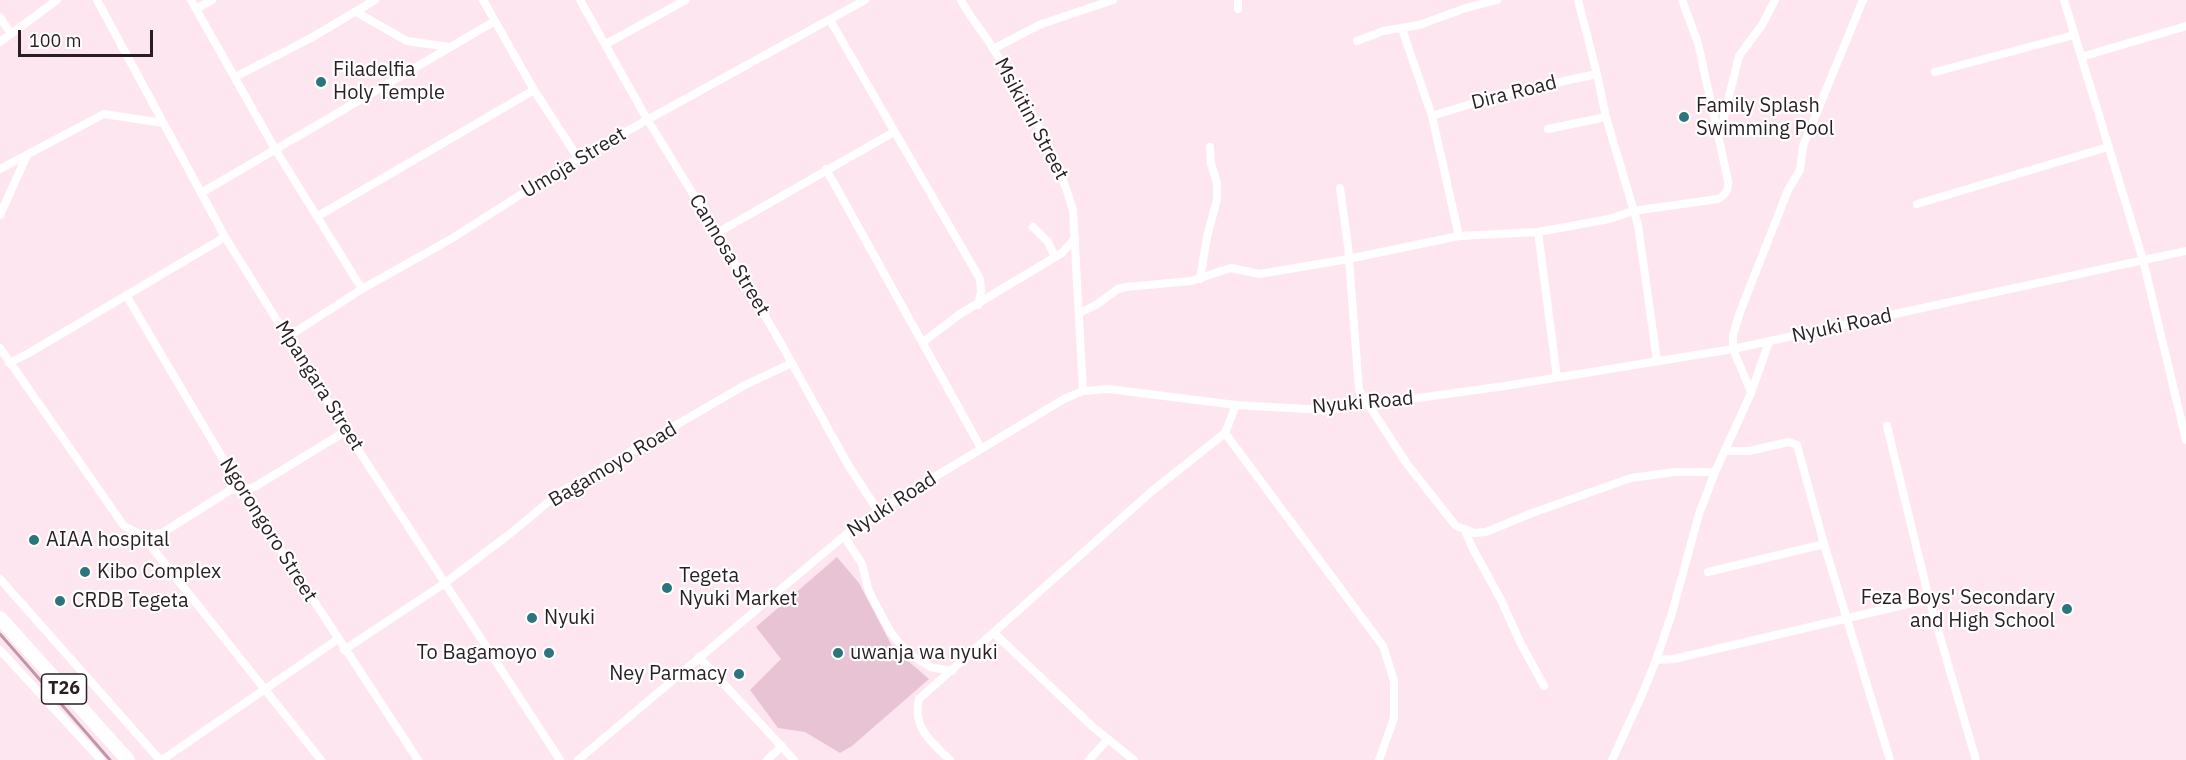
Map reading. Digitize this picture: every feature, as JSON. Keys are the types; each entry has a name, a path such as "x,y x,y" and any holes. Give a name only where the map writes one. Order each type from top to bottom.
{"highway":[{"name":"T26","path":"0,618 128,760"}],"street":[{"path":"0,42 57,0"},
{"name":"Mpangara Street","path":"98,0 225,237 289,336 346,431 560,760"},
{"path":"191,0 275,149 362,289"},
{"path":"196,9 212,0"},
{"path":"235,77 311,38 375,0"},
{"path":"483,0 534,90 578,159"},
{"name":"Cannosa Street","path":"580,0 647,120 717,233 847,462 878,511"},
{"name":"Umoja Street","path":"289,336 362,289 451,238 578,159 865,0"},
{"name":"Msikitini Street","path":"961,0 993,49 1048,145 1067,187 1073,210 1083,391"},
{"path":"993,49 1039,25 1113,0"},
{"path":"1357,41 1383,31 1419,26 1465,4 1497,0"},
{"path":"1578,0 1606,117 1638,225 1657,361"},
{"path":"1079,313 1096,305 1118,289 1200,279 1231,268 1260,274 1459,236 1538,232 1609,219 1633,212 1718,199 1723,196 1729,186 1698,43 1682,0"},
{"path":"1718,137 1739,56 1762,25 1775,0"},
{"path":"1751,393 1733,349 1740,312 1788,190 1800,170 1803,146 1863,0"},
{"path":"2064,0 2143,260 2186,440"},
{"path":"606,45 681,1"},
{"path":"356,12 407,41 450,47"},
{"path":"0,17 11,34"},
{"path":"830,20 980,279 981,292 978,305"},
{"path":"201,193 495,21"},
{"path":"2081,57 2186,26"},
{"path":"1402,29 1432,116 1459,236"},
{"path":"1935,72 2074,34"},
{"name":"Dira Road","path":"1432,116 1503,94 1597,74"},
{"path":"318,216 534,90"},
{"path":"0,169 104,114 163,123"},
{"path":"1548,129 1606,117"},
{"path":"717,233 894,132"},
{"path":"1200,279 1207,237 1217,199 1217,183 1211,164 1210,147"},
{"path":"1917,204 2108,147"},
{"path":"0,215 27,155"},
{"path":"826,169 981,448"},
{"path":"1340,188 1359,390 1407,464 1456,526 1465,531 1486,532 1631,478 1675,472 1716,472"},
{"path":"1033,227 1048,242 1055,256"},
{"path":"1538,232 1557,377"},
{"path":"9,363 225,237"},
{"path":"923,342 960,314 1062,253 1075,238"},
{"name":"Nyuki Road","path":"578,760 844,536 878,511 1064,399 1083,391 1126,390 1236,405 1325,410 1367,405 1733,349 2186,251"},
{"name":"Ngorongoro Street","path":"126,295 242,491 418,760"},
{"path":"1612,760 1656,660 1672,613 1699,514 1751,393 1769,342"},
{"path":"0,348 124,526 142,535 162,533 232,489 242,491 256,486 346,431"},
{"name":"Bagamoyo Road","path":"344,650 445,583 559,493 745,385 792,363"},
{"path":"950,760 924,735 917,705 925,691 952,671 1151,492 1225,434 1236,405"},
{"path":"1887,426 1929,599 1976,760"},
{"path":"1225,434 1383,646 1394,681 1394,718 1379,760"},
{"path":"1725,451 1749,451 1790,441 1795,443 1890,760"},
{"path":"1465,531 1544,686"},
{"path":"142,535 321,760"},
{"path":"844,536 862,564 869,592 891,633 908,653 930,667 952,671"},
{"path":"1708,572 1824,544"},
{"path":"0,579 161,760 338,639"},
{"path":"1656,660 1674,659 1929,599"},
{"path":"994,633 1108,739 1134,760"},
{"path":"0,650 101,760"},
{"path":"699,657 794,760"},
{"path":"1089,760 1108,739"},
{"path":"767,760 782,746"}],"shaded area":[{"name":"uwanja wa nyuki","path":"837,557 859,583 893,648 929,679 852,746 840,753 805,732 778,728 750,690 781,659 756,627"}],"waterway":[{"path":"0,634 110,760"}],"place":[{"name":"Filadelfia Holy Temple","path":"321,82"},
{"name":"Family Splash Swimming Pool","path":"1684,117"},
{"name":"AIAA hospital","path":"34,540"},
{"name":"Kibo Complex","path":"85,572"},
{"name":"Tegeta Nyuki Market","path":"667,588"},
{"name":"CRDB Tegeta","path":"60,601"},
{"name":"Feza Boys' Secondary and High School","path":"2067,609"},
{"name":"Nyuki","path":"532,618"},
{"name":"To Bagamoyo","path":"549,653"},
{"name":"uwanja wa nyuki","path":"838,653"},
{"name":"Ney Parmacy","path":"739,674"}]}
